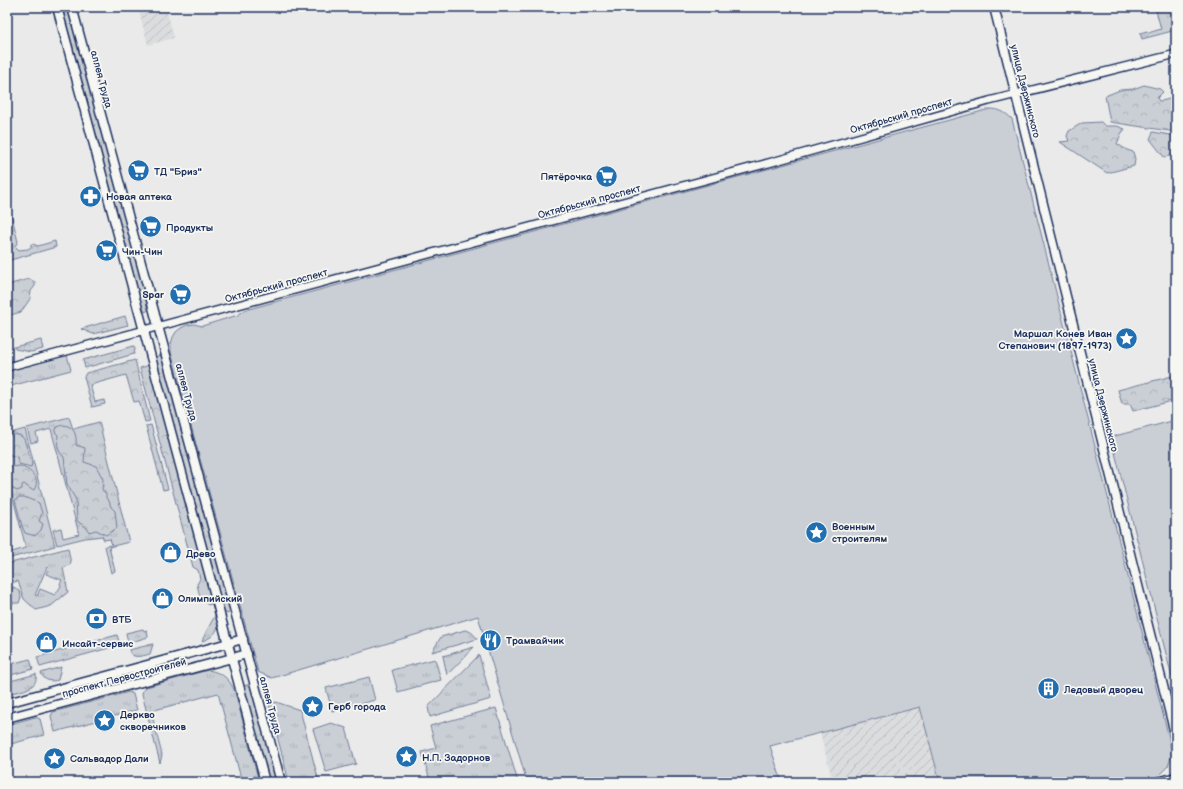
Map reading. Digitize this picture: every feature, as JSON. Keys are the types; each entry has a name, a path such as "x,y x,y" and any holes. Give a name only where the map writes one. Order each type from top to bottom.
{"main road":[{"path":"57,7 264,782"},
{"name":"аллея Труда","path":"72,7 281,782"},
{"name":"улица Дзержинского","path":"994,7 1176,738"},
{"name":"проспект Первостроителей","path":"7,703 243,639"},
{"name":"проспект Первостроителей","path":"7,718 247,654"},
{"path":"132,669 136,684"},
{"path":"38,694 42,709"},
{"path":"1158,782 1176,777"}],"street":[{"name":"Октябрьский проспект","path":"7,367 772,162 1016,94 1176,54"}],"shaded area":[{"path":"138,7 166,7 174,38 148,45"},
{"path":"920,706 940,782 833,782 820,733"}],"green space":[{"path":"62,7 68,7 149,308 146,312 143,310"},
{"path":"1155,7 1176,7 1176,30 1142,39 1140,33 1147,31 1148,33 1161,29"},
{"path":"1144,85 1160,89 1163,92 1157,98 1159,101 1176,96 1176,132 1110,122 1105,96 1120,90 1133,89"},
{"path":"990,109 1002,111 1012,119 1169,738 1172,755 1168,766 1156,778 1140,782 940,782 920,707 770,746 782,782 527,782 478,616 272,678 258,672 171,352 173,337 181,328 194,324 202,326 238,315 245,310"},
{"path":"1101,122 1105,126 1117,126 1125,129 1117,144 1133,152 1135,159 1134,166 1107,173 1060,142 1069,141 1067,136 1069,131 1082,123"},
{"path":"1153,132 1176,136 1176,155 1164,157 1150,139"},
{"path":"7,213 12,217 18,242 15,246 19,250 28,249 31,247 31,244 38,246 55,241 56,247 7,261"},
{"path":"29,279 35,282 35,286 31,291 30,299 21,312 7,316 7,284"},
{"path":"125,316 128,325 93,334 81,329"},
{"path":"41,340 43,349 31,352 15,349 14,347"},
{"path":"134,346 134,354 85,368 83,360"},
{"path":"67,355 71,370 7,387 7,371"},
{"path":"159,355 162,357 230,611 228,614 224,612 156,359"},
{"path":"135,360 150,421 145,422 139,401 134,402 126,375 90,385 95,402 104,400 105,404 92,407 84,377 86,373"},
{"path":"150,365 214,603 208,605 200,598 197,584 200,579 198,570 193,567 140,368"},
{"path":"1176,375 1176,400 1133,411 1130,404 1122,404 1118,390"},
{"path":"69,417 73,429 99,422 129,542 109,547 115,571 111,573 105,546 112,545 110,539 104,540 102,536 85,538 57,545 53,530 61,528 63,538 79,534 51,429 36,433 38,441 31,443 27,428"},
{"path":"1176,420 1176,693 1111,437"},
{"path":"63,425 70,427 74,431 76,445 85,448 84,462 96,466 103,479 102,489 106,494 106,498 111,507 115,511 117,528 106,535 96,530 89,532 87,528 77,521 76,500 67,484 64,457 59,450 58,435 55,432 57,427"},
{"path":"151,425 168,489 163,490 146,426"},
{"path":"25,429 55,546 7,559 7,544 9,543 12,552 26,548 7,475 7,434"},
{"path":"14,434 21,436 24,439 32,464 31,467 19,464 17,457 7,454 7,436"},
{"path":"21,466 28,470 36,478 36,486 34,490 24,484 22,485 22,489 17,491 12,488 8,467"},
{"path":"19,497 24,497 39,503 42,513 39,521 43,524 41,530 35,536 25,533 22,526 15,500"},
{"path":"68,548 71,564 63,568 68,592 51,606 36,610 24,599 18,581 7,584 7,564","holes":["47,567 49,568 46,574 62,580 60,584 61,586 55,595 40,589 37,596 35,595"]},
{"path":"14,587 20,592 21,597 19,603 12,603 7,612 7,589"},
{"path":"217,612 217,630 211,637 202,641 206,632"},
{"path":"143,629 144,631 147,630 148,637 128,643 126,633"},
{"path":"465,630 472,633 477,639 432,652 441,637"},
{"path":"117,635 120,645 40,667 37,657"},
{"path":"153,644 150,654 144,656 132,655 129,650"},
{"path":"474,647 447,675 443,656"},
{"path":"479,655 491,699 430,717 428,707"},
{"path":"30,659 33,669 7,676 7,665"},
{"path":"435,659 441,680 398,692 392,670"},
{"path":"61,667 58,680 48,680 44,678 41,673"},
{"path":"208,670 225,677 235,692 259,782 242,782 218,693 151,711 162,755 160,763 142,694 143,690 146,687"},
{"path":"36,674 36,679 31,687 22,691 7,694 7,682"},
{"path":"369,677 375,700 332,711 326,688"},
{"path":"251,684 277,782 269,782 243,686"},
{"path":"129,692 133,694 137,710 55,732 51,716 53,712"},
{"path":"276,702 300,710 319,782 289,782 269,704"},
{"path":"496,708 518,782 430,781 422,752 436,748 430,726"},
{"path":"35,717 40,719 44,735 7,745 7,725"},
{"path":"331,723 346,728 356,764 326,772 313,729"}],"place":[{"name":"ТД \"Бриз\"","path":"138,171"},
{"name":"Пятёрочка","path":"607,176"},
{"name":"Новая аптека","path":"90,196"},
{"name":"Продукты","path":"151,227"},
{"name":"Чин-Чин","path":"106,251"},
{"name":"Spar","path":"180,294"},
{"name":"Маршал Конев Иван Степанович (1897-1973)","path":"1127,339"},
{"name":"Военным строителям","path":"816,532"},
{"name":"Древо","path":"170,553"},
{"name":"Олимпийский","path":"162,598"},
{"name":"ВТБ","path":"96,619"},
{"name":"Трамвайчик","path":"490,640"},
{"name":"Инсайт-сервис","path":"47,643"},
{"name":"Ледовый дворец","path":"1048,689"},
{"name":"Герб города","path":"313,706"},
{"name":"Деркво скворечников","path":"104,720"},
{"name":"Н.П. Задорнов","path":"407,757"},
{"name":"Сальвадор Дали","path":"55,758"}]}
